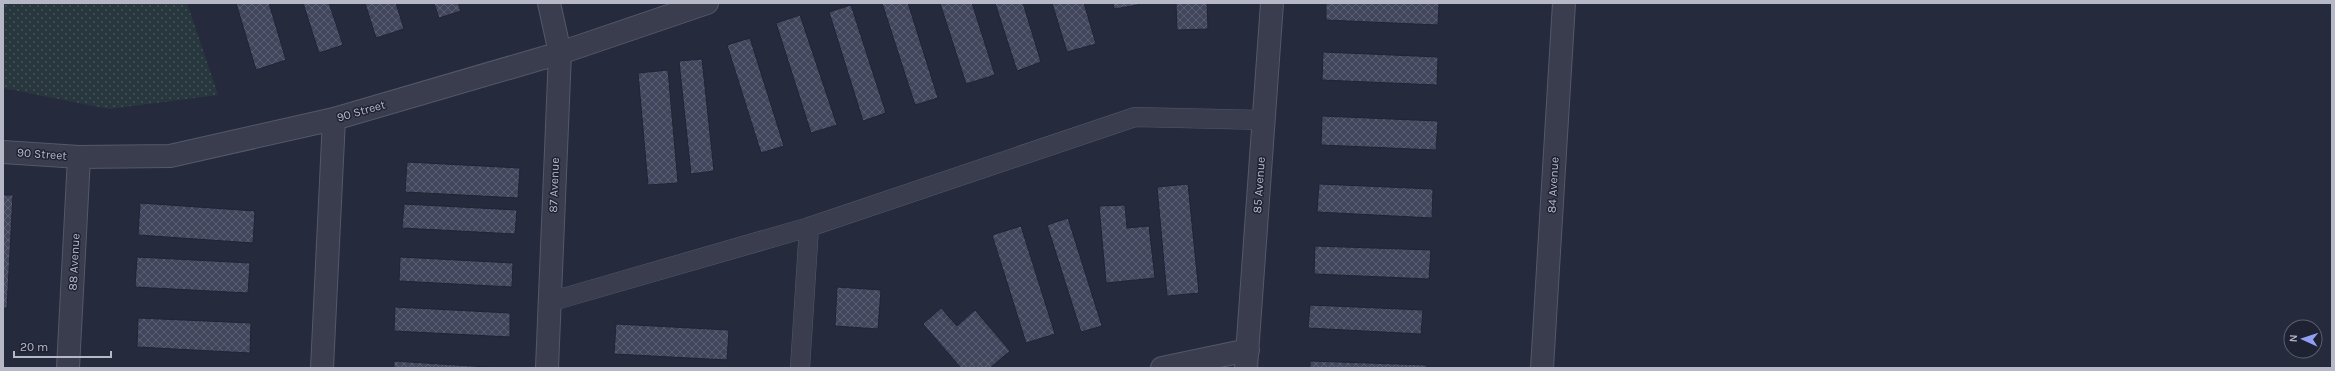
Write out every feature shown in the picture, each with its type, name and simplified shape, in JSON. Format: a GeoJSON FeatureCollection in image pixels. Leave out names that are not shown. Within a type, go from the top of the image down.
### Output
{"type":"FeatureCollection","features":[{"type":"Feature","properties":{"kind":"street","name":"87 Avenue"},"geometry":{"type":"LineString","coordinates":[[547,368],[560,53],[548,3]]}},
{"type":"Feature","properties":{"kind":"street","name":"90 Street"},"geometry":{"type":"LineString","coordinates":[[3,152],[79,157],[170,156],[334,119],[560,53],[707,3]]}},
{"type":"Feature","properties":{"kind":"street","name":"85 Avenue"},"geometry":{"type":"LineString","coordinates":[[1247,359],[1272,3]]}},
{"type":"Feature","properties":{"kind":"street","name":"84 Avenue"},"geometry":{"type":"LineString","coordinates":[[1542,368],[1564,3]]}},
{"type":"Feature","properties":{"kind":"street"},"geometry":{"type":"LineString","coordinates":[[322,368],[334,119]]}},
{"type":"Feature","properties":{"kind":"street","name":"88 Avenue"},"geometry":{"type":"LineString","coordinates":[[68,368],[79,157]]}},
{"type":"Feature","properties":{"kind":"street"},"geometry":{"type":"LineString","coordinates":[[1162,368],[1247,359]]}},
{"type":"Feature","properties":{"kind":"lane"},"geometry":{"type":"LineString","coordinates":[[549,302],[809,227],[1136,116],[1264,120]]}},
{"type":"Feature","properties":{"kind":"lane"},"geometry":{"type":"LineString","coordinates":[[800,368],[809,227]]}},
{"type":"Feature","properties":{"kind":"shaded area"},"geometry":{"type":"Polygon","coordinates":[[[3,3],[187,3],[218,95],[109,109],[3,88],[3,3]]]}},
{"type":"Feature","properties":{"kind":"building"},"geometry":{"type":"Polygon","coordinates":[[[236,3],[269,3],[286,60],[256,70],[236,3]]]}},
{"type":"Feature","properties":{"kind":"building"},"geometry":{"type":"Polygon","coordinates":[[[303,3],[329,3],[343,45],[319,53],[303,3]]]}},
{"type":"Feature","properties":{"kind":"building"},"geometry":{"type":"Polygon","coordinates":[[[365,3],[396,3],[404,29],[376,38],[365,3]]]}},
{"type":"Feature","properties":{"kind":"building"},"geometry":{"type":"Polygon","coordinates":[[[434,3],[458,3],[461,11],[439,18],[434,3]]]}},
{"type":"Feature","properties":{"kind":"building"},"geometry":{"type":"Polygon","coordinates":[[[882,3],[908,3],[938,98],[915,105],[882,3]]]}},
{"type":"Feature","properties":{"kind":"building"},"geometry":{"type":"Polygon","coordinates":[[[940,3],[972,3],[995,75],[966,84],[940,3]]]}},
{"type":"Feature","properties":{"kind":"building"},"geometry":{"type":"Polygon","coordinates":[[[995,3],[1023,3],[1041,62],[1017,71],[995,3]]]}},
{"type":"Feature","properties":{"kind":"building"},"geometry":{"type":"Polygon","coordinates":[[[1052,3],[1084,3],[1096,44],[1067,52],[1052,3]]]}},
{"type":"Feature","properties":{"kind":"building"},"geometry":{"type":"Polygon","coordinates":[[[1113,3],[1138,3],[1138,5],[1114,9],[1113,3]]]}},
{"type":"Feature","properties":{"kind":"building"},"geometry":{"type":"Polygon","coordinates":[[[1176,3],[1207,3],[1208,29],[1177,30],[1176,3]]]}},
{"type":"Feature","properties":{"kind":"building"},"geometry":{"type":"Polygon","coordinates":[[[1326,3],[1439,3],[1438,25],[1326,20],[1326,3]]]}},
{"type":"Feature","properties":{"kind":"building"},"geometry":{"type":"Polygon","coordinates":[[[851,5],[886,113],[863,121],[829,12],[851,5]]]}},
{"type":"Feature","properties":{"kind":"building"},"geometry":{"type":"Polygon","coordinates":[[[800,15],[837,125],[811,133],[776,23],[800,15]]]}},
{"type":"Feature","properties":{"kind":"building"},"geometry":{"type":"Polygon","coordinates":[[[750,38],[784,146],[761,153],[727,45],[750,38]]]}},
{"type":"Feature","properties":{"kind":"building"},"geometry":{"type":"Polygon","coordinates":[[[1323,52],[1438,57],[1437,85],[1322,80],[1323,52]]]}},
{"type":"Feature","properties":{"kind":"building"},"geometry":{"type":"Polygon","coordinates":[[[702,59],[714,171],[691,174],[679,61],[702,59]]]}},
{"type":"Feature","properties":{"kind":"building"},"geometry":{"type":"Polygon","coordinates":[[[668,70],[678,183],[648,185],[638,73],[668,70]]]}},
{"type":"Feature","properties":{"kind":"building"},"geometry":{"type":"Polygon","coordinates":[[[1322,116],[1438,121],[1436,150],[1321,145],[1322,116]]]}},
{"type":"Feature","properties":{"kind":"building"},"geometry":{"type":"Polygon","coordinates":[[[407,162],[520,168],[518,198],[405,192],[407,162]]]}},
{"type":"Feature","properties":{"kind":"building"},"geometry":{"type":"Polygon","coordinates":[[[1188,184],[1199,293],[1167,296],[1157,187],[1188,184]]]}},
{"type":"Feature","properties":{"kind":"building"},"geometry":{"type":"Polygon","coordinates":[[[1319,184],[1433,189],[1432,218],[1317,212],[1319,184]]]}},
{"type":"Feature","properties":{"kind":"building"},"geometry":{"type":"Polygon","coordinates":[[[3,195],[13,195],[7,308],[3,308],[3,195]]]}},
{"type":"Feature","properties":{"kind":"building"},"geometry":{"type":"Polygon","coordinates":[[[140,203],[255,211],[253,243],[138,235],[140,203]]]}},
{"type":"Feature","properties":{"kind":"building"},"geometry":{"type":"Polygon","coordinates":[[[404,204],[517,210],[515,234],[402,228],[404,204]]]}},
{"type":"Feature","properties":{"kind":"building"},"geometry":{"type":"Polygon","coordinates":[[[1125,205],[1127,228],[1149,226],[1155,278],[1106,283],[1099,206],[1125,205]]]}},
{"type":"Feature","properties":{"kind":"building"},"geometry":{"type":"Polygon","coordinates":[[[1068,218],[1102,326],[1081,332],[1047,225],[1068,218]]]}},
{"type":"Feature","properties":{"kind":"building"},"geometry":{"type":"Polygon","coordinates":[[[1021,226],[1055,334],[1026,343],[992,235],[1021,226]]]}},
{"type":"Feature","properties":{"kind":"building"},"geometry":{"type":"Polygon","coordinates":[[[1315,246],[1431,250],[1429,279],[1314,274],[1315,246]]]}},
{"type":"Feature","properties":{"kind":"building"},"geometry":{"type":"Polygon","coordinates":[[[137,257],[250,263],[248,293],[135,287],[137,257]]]}},
{"type":"Feature","properties":{"kind":"building"},"geometry":{"type":"Polygon","coordinates":[[[400,257],[513,263],[512,287],[399,281],[400,257]]]}},
{"type":"Feature","properties":{"kind":"building"},"geometry":{"type":"Polygon","coordinates":[[[837,287],[881,290],[878,329],[835,326],[837,287]]]}},
{"type":"Feature","properties":{"kind":"building"},"geometry":{"type":"Polygon","coordinates":[[[1310,305],[1423,310],[1421,334],[1308,328],[1310,305]]]}},
{"type":"Feature","properties":{"kind":"building"},"geometry":{"type":"Polygon","coordinates":[[[395,307],[510,313],[510,337],[394,331],[395,307]]]}},
{"type":"Feature","properties":{"kind":"building"},"geometry":{"type":"Polygon","coordinates":[[[941,308],[957,326],[975,310],[1010,351],[990,368],[961,368],[923,324],[941,308]]]}},
{"type":"Feature","properties":{"kind":"building"},"geometry":{"type":"Polygon","coordinates":[[[138,318],[251,323],[250,353],[137,347],[138,318]]]}},
{"type":"Feature","properties":{"kind":"building"},"geometry":{"type":"Polygon","coordinates":[[[616,324],[729,330],[727,360],[614,354],[616,324]]]}},
{"type":"Feature","properties":{"kind":"building"},"geometry":{"type":"Polygon","coordinates":[[[394,361],[503,368],[394,368],[394,361]]]}},
{"type":"Feature","properties":{"kind":"building"},"geometry":{"type":"Polygon","coordinates":[[[1310,361],[1426,365],[1426,368],[1310,368],[1310,361]]]}}]}
